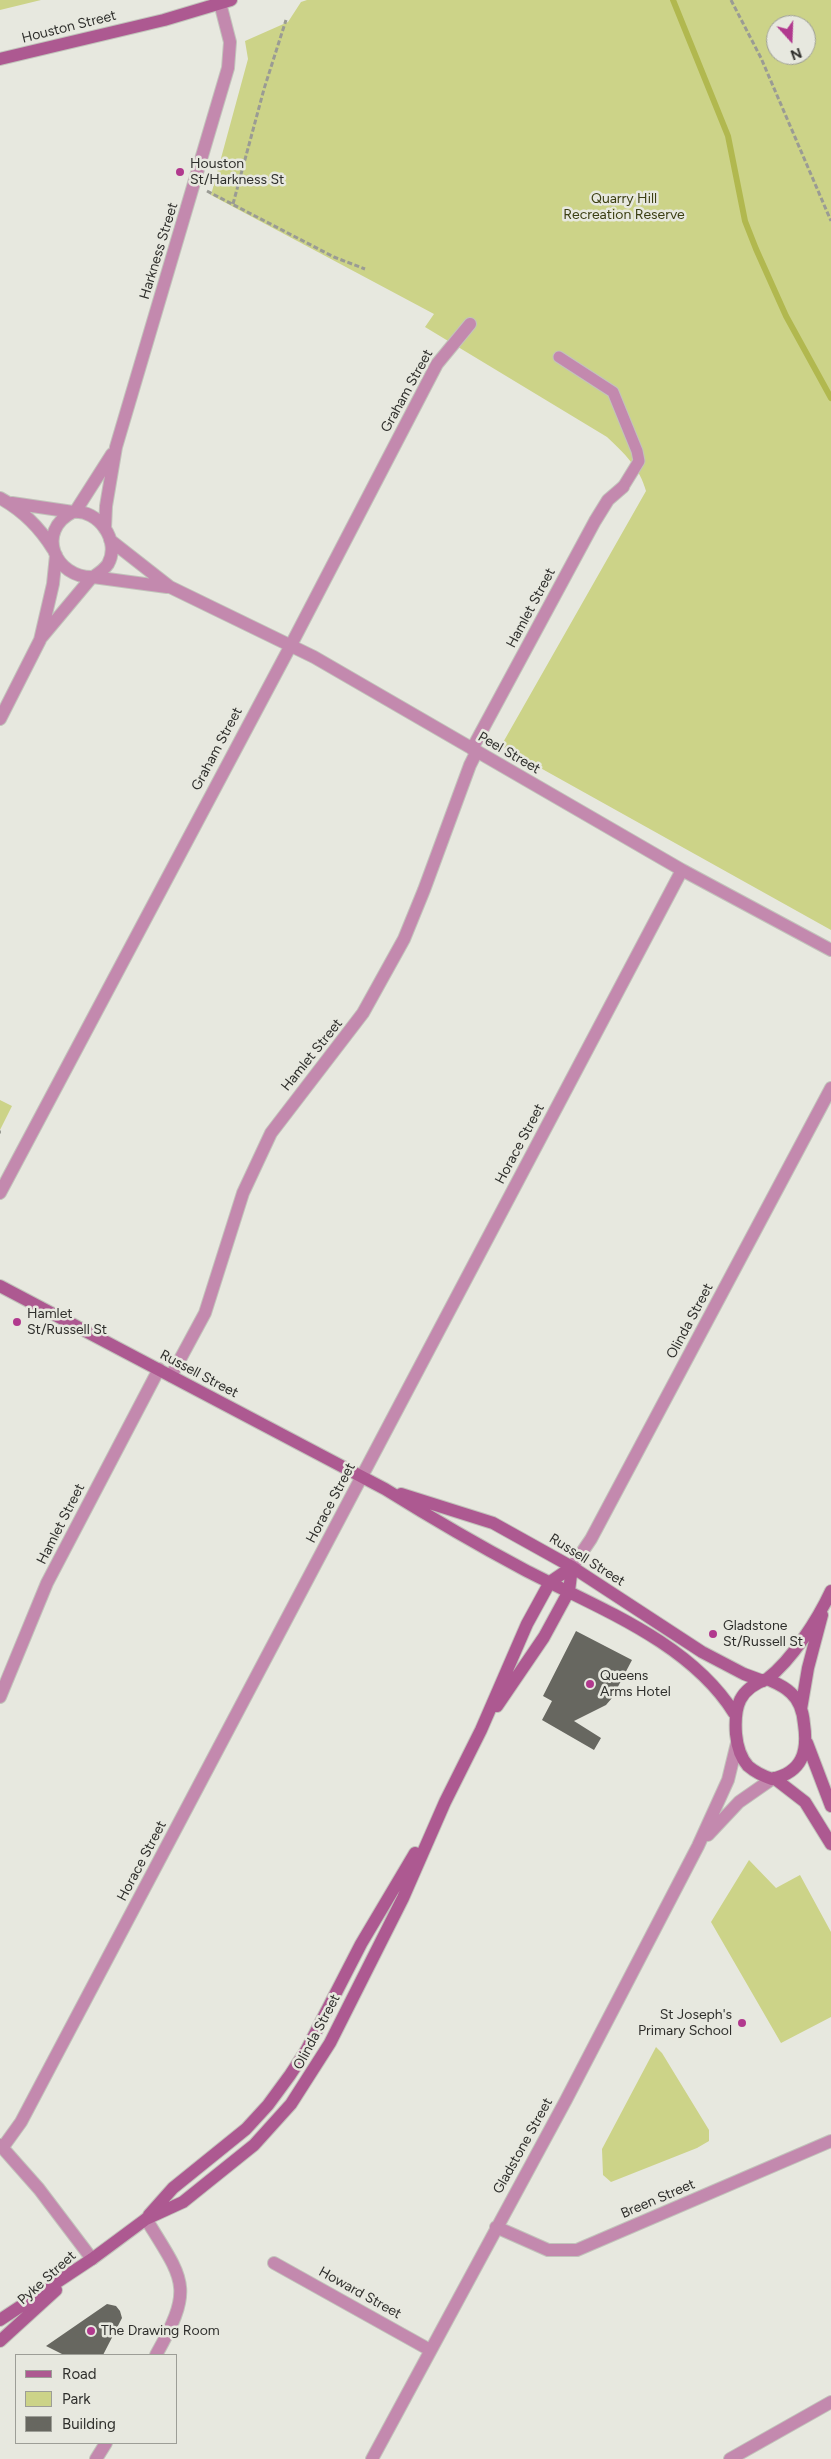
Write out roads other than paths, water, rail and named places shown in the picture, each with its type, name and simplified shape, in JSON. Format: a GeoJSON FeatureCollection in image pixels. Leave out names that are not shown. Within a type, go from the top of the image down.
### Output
{"type":"FeatureCollection","features":[{"type":"Feature","properties":{"kind":"main road","name":"Houston Street"},"geometry":{"type":"LineString","coordinates":[[0,60],[164,20],[226,2]]}},
{"type":"Feature","properties":{"kind":"main road","name":"Russell Street"},"geometry":{"type":"LineString","coordinates":[[0,1286],[385,1489],[444,1526],[629,1623],[676,1654],[715,1686],[734,1712]]}},
{"type":"Feature","properties":{"kind":"main road","name":"Russell Street"},"geometry":{"type":"LineString","coordinates":[[385,1489],[493,1523],[572,1567],[702,1652],[727,1666],[765,1680]]}},
{"type":"Feature","properties":{"kind":"main road","name":"Olinda Street"},"geometry":{"type":"LineString","coordinates":[[146,2219],[184,2202],[231,2166],[274,2125],[304,2086],[330,2043],[390,1924],[445,1802],[481,1730],[519,1640],[550,1582],[572,1567]]}},
{"type":"Feature","properties":{"kind":"main road","name":"Olinda Street"},"geometry":{"type":"LineString","coordinates":[[481,1730],[544,1637],[569,1591],[572,1567]]}},
{"type":"Feature","properties":{"kind":"main road"},"geometry":{"type":"LineString","coordinates":[[831,1591],[789,1657],[765,1680],[748,1690],[734,1712],[736,1742],[741,1756],[749,1767],[773,1779],[805,1802],[831,1844]]}},
{"type":"Feature","properties":{"kind":"main road"},"geometry":{"type":"LineString","coordinates":[[825,1603],[808,1668],[801,1709],[807,1743],[831,1806]]}},
{"type":"Feature","properties":{"kind":"main road"},"geometry":{"type":"LineString","coordinates":[[765,1680],[783,1686],[791,1693],[801,1709]]}},
{"type":"Feature","properties":{"kind":"main road"},"geometry":{"type":"LineString","coordinates":[[773,1779],[797,1765],[804,1756],[807,1743]]}},
{"type":"Feature","properties":{"kind":"main road","name":"Olinda Street"},"geometry":{"type":"LineString","coordinates":[[146,2219],[173,2188],[246,2129],[268,2105],[290,2075],[307,2049],[361,1944],[445,1802]]}},
{"type":"Feature","properties":{"kind":"main road","name":"Pyke Street"},"geometry":{"type":"LineString","coordinates":[[0,2320],[146,2219]]}},
{"type":"Feature","properties":{"kind":"main road","name":"Pyke Street"},"geometry":{"type":"LineString","coordinates":[[0,2341],[92,2258]]}},
{"type":"Feature","properties":{"kind":"street","name":"Harkness Street"},"geometry":{"type":"LineString","coordinates":[[107,534],[106,506],[116,447],[194,185],[230,53],[226,23],[226,2]]}},
{"type":"Feature","properties":{"kind":"street","name":"Graham Street"},"geometry":{"type":"LineString","coordinates":[[0,1193],[291,645],[437,364],[470,324]]}},
{"type":"Feature","properties":{"kind":"street","name":"Harkness Street"},"geometry":{"type":"LineString","coordinates":[[74,512],[116,447]]}},
{"type":"Feature","properties":{"kind":"street","name":"Hamlet Street"},"geometry":{"type":"LineString","coordinates":[[171,1376],[205,1313],[240,1200],[260,1154],[280,1120],[343,1041],[378,990],[415,914],[475,750],[595,521],[608,500],[623,487]]}},
{"type":"Feature","properties":{"kind":"street"},"geometry":{"type":"LineString","coordinates":[[0,719],[40,640],[93,577],[108,564],[110,556],[107,534],[93,516],[5,500]]}},
{"type":"Feature","properties":{"kind":"street"},"geometry":{"type":"LineString","coordinates":[[5,500],[44,534],[56,554],[72,574],[93,577]]}},
{"type":"Feature","properties":{"kind":"street"},"geometry":{"type":"LineString","coordinates":[[40,640],[53,584],[56,554],[53,540],[57,524],[62,518],[74,512]]}},
{"type":"Feature","properties":{"kind":"street","name":"Peel Street"},"geometry":{"type":"LineString","coordinates":[[107,534],[170,587],[291,645],[682,870],[831,950]]}},
{"type":"Feature","properties":{"kind":"street","name":"Peel Street"},"geometry":{"type":"LineString","coordinates":[[93,577],[170,587]]}},
{"type":"Feature","properties":{"kind":"street","name":"Horace Street"},"geometry":{"type":"LineString","coordinates":[[2,2146],[21,2122],[682,870]]}},
{"type":"Feature","properties":{"kind":"street","name":"Olinda Street"},"geometry":{"type":"LineString","coordinates":[[572,1567],[591,1540],[831,1088]]}},
{"type":"Feature","properties":{"kind":"street","name":"Hamlet Street"},"geometry":{"type":"LineString","coordinates":[[0,1698],[47,1583],[159,1369]]}},
{"type":"Feature","properties":{"kind":"street","name":"Gladstone Street"},"geometry":{"type":"LineString","coordinates":[[372,2459],[573,2086],[698,1846],[728,1780],[736,1742]]}},
{"type":"Feature","properties":{"kind":"street","name":"Gladstone Street"},"geometry":{"type":"LineString","coordinates":[[698,1846],[727,1814],[773,1779]]}},
{"type":"Feature","properties":{"kind":"street","name":"Breen Street"},"geometry":{"type":"LineString","coordinates":[[496,2227],[548,2250],[577,2250],[831,2141]]}},
{"type":"Feature","properties":{"kind":"street"},"geometry":{"type":"LineString","coordinates":[[2,2146],[39,2189],[92,2258]]}},
{"type":"Feature","properties":{"kind":"street"},"geometry":{"type":"LineString","coordinates":[[146,2219],[175,2268],[181,2292],[176,2317],[157,2354]]}},
{"type":"Feature","properties":{"kind":"street","name":"Howard Street"},"geometry":{"type":"LineString","coordinates":[[274,2263],[430,2350]]}},
{"type":"Feature","properties":{"kind":"street"},"geometry":{"type":"LineString","coordinates":[[730,2459],[831,2402]]}},
{"type":"Feature","properties":{"kind":"street"},"geometry":{"type":"LineString","coordinates":[[96,2459],[105,2444]]}},
{"type":"Feature","properties":{"kind":"lane"},"geometry":{"type":"LineString","coordinates":[[559,357],[613,392],[637,451],[639,461],[623,487]]}},
{"type":"Feature","properties":{"kind":"waterway"},"geometry":{"type":"LineString","coordinates":[[673,0],[728,136],[745,221],[756,249],[786,316],[831,398]]}},
{"type":"Feature","properties":{"kind":"place","name":"Houston St/Harkness St"},"geometry":{"type":"Point","coordinates":[180,172]}},
{"type":"Feature","properties":{"kind":"place","name":"Hamlet St/Russell St"},"geometry":{"type":"Point","coordinates":[17,1322]}},
{"type":"Feature","properties":{"kind":"place","name":"Gladstone St/Russell St"},"geometry":{"type":"Point","coordinates":[713,1634]}},
{"type":"Feature","properties":{"kind":"place","name":"Queens Arms Hotel"},"geometry":{"type":"Point","coordinates":[590,1684]}},
{"type":"Feature","properties":{"kind":"place","name":"St Joseph's Primary School"},"geometry":{"type":"Point","coordinates":[742,2023]}},
{"type":"Feature","properties":{"kind":"place","name":"The Drawing Room"},"geometry":{"type":"Point","coordinates":[91,2331]}},
{"type":"Feature","properties":{"kind":"park label","name":"Quarry Hill Recreation Reserve"},"geometry":{"type":"Point","coordinates":[624,207]}}]}
